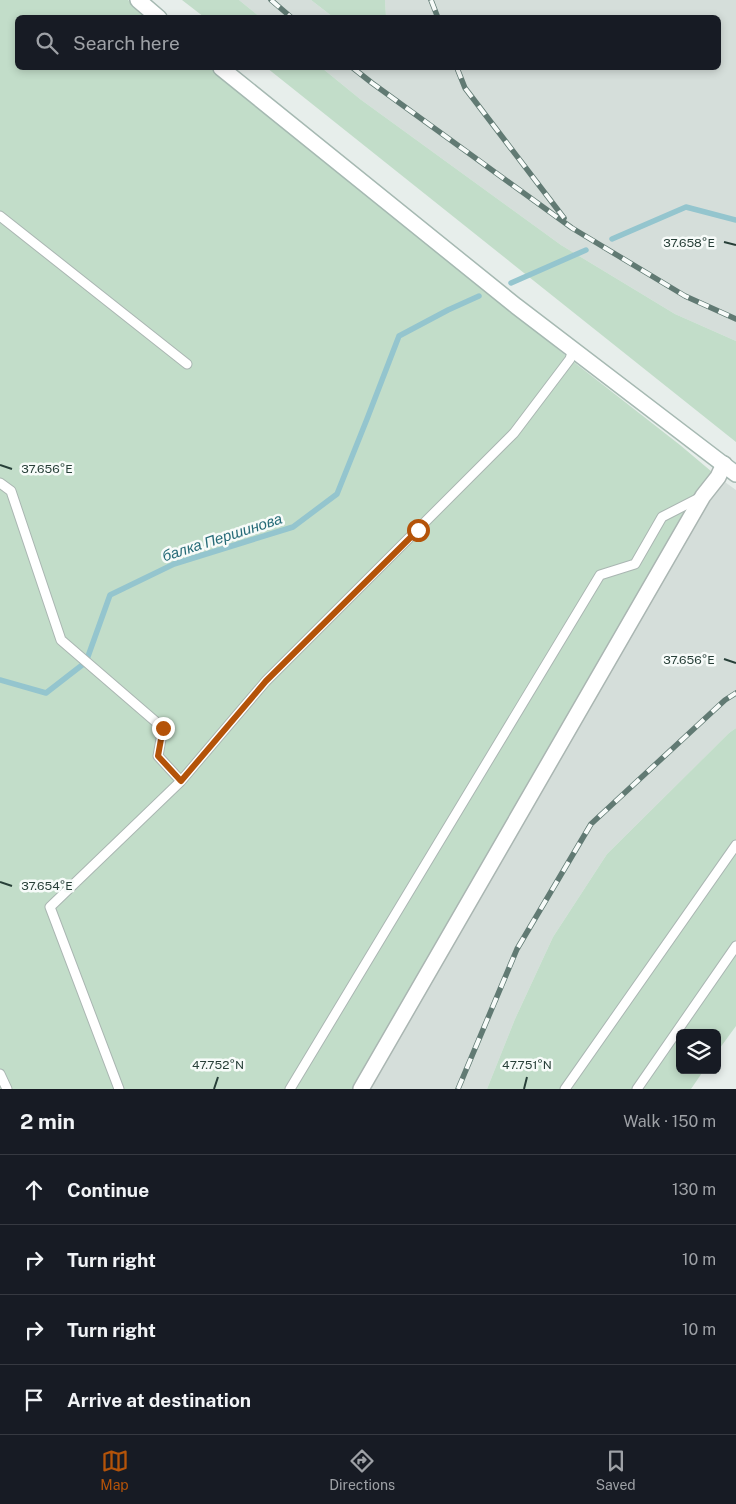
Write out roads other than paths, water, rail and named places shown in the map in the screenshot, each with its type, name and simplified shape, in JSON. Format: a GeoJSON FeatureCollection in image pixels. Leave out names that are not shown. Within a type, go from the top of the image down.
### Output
{"type":"FeatureCollection","features":[{"type":"Feature","properties":{"kind":"street"},"geometry":{"type":"LineString","coordinates":[[138,0],[156,15]]}},
{"type":"Feature","properties":{"kind":"street"},"geometry":{"type":"LineString","coordinates":[[223,70],[485,282],[736,474]]}},
{"type":"Feature","properties":{"kind":"street"},"geometry":{"type":"LineString","coordinates":[[361,1089],[724,464]]}},
{"type":"Feature","properties":{"kind":"lane"},"geometry":{"type":"LineString","coordinates":[[0,216],[187,364]]}},
{"type":"Feature","properties":{"kind":"lane"},"geometry":{"type":"LineString","coordinates":[[118,1089],[50,907],[181,781],[266,681],[514,433],[570,358],[573,349]]}},
{"type":"Feature","properties":{"kind":"lane"},"geometry":{"type":"LineString","coordinates":[[0,483],[11,491],[60,640],[163,728],[158,756],[181,781]]}},
{"type":"Feature","properties":{"kind":"lane"},"geometry":{"type":"LineString","coordinates":[[290,1089],[600,575],[636,564],[662,517],[704,496]]}},
{"type":"Feature","properties":{"kind":"lane"},"geometry":{"type":"LineString","coordinates":[[565,1089],[736,845]]}},
{"type":"Feature","properties":{"kind":"lane"},"geometry":{"type":"LineString","coordinates":[[637,1089],[736,946]]}},
{"type":"Feature","properties":{"kind":"lane"},"geometry":{"type":"LineString","coordinates":[[0,1074],[7,1089]]}},
{"type":"Feature","properties":{"kind":"waterway","name":"балка Першинова"},"geometry":{"type":"LineString","coordinates":[[612,239],[686,207],[736,220]]}},
{"type":"Feature","properties":{"kind":"waterway","name":"балка Першинова"},"geometry":{"type":"LineString","coordinates":[[511,283],[586,250]]}},
{"type":"Feature","properties":{"kind":"waterway","name":"балка Першинова"},"geometry":{"type":"LineString","coordinates":[[0,680],[46,693],[86,662],[110,595],[174,564],[293,527],[337,494],[399,336],[479,296]]}},
{"type":"Feature","properties":{"kind":"railway"},"geometry":{"type":"LineString","coordinates":[[271,0],[288,15]]}},
{"type":"Feature","properties":{"kind":"railway"},"geometry":{"type":"LineString","coordinates":[[431,0],[437,15]]}},
{"type":"Feature","properties":{"kind":"railway"},"geometry":{"type":"LineString","coordinates":[[356,70],[572,228],[685,296],[736,319]]}},
{"type":"Feature","properties":{"kind":"railway"},"geometry":{"type":"LineString","coordinates":[[458,70],[465,88],[564,218]]}},
{"type":"Feature","properties":{"kind":"railway"},"geometry":{"type":"LineString","coordinates":[[458,1089],[517,949],[591,824],[725,700],[736,693]]}}]}
